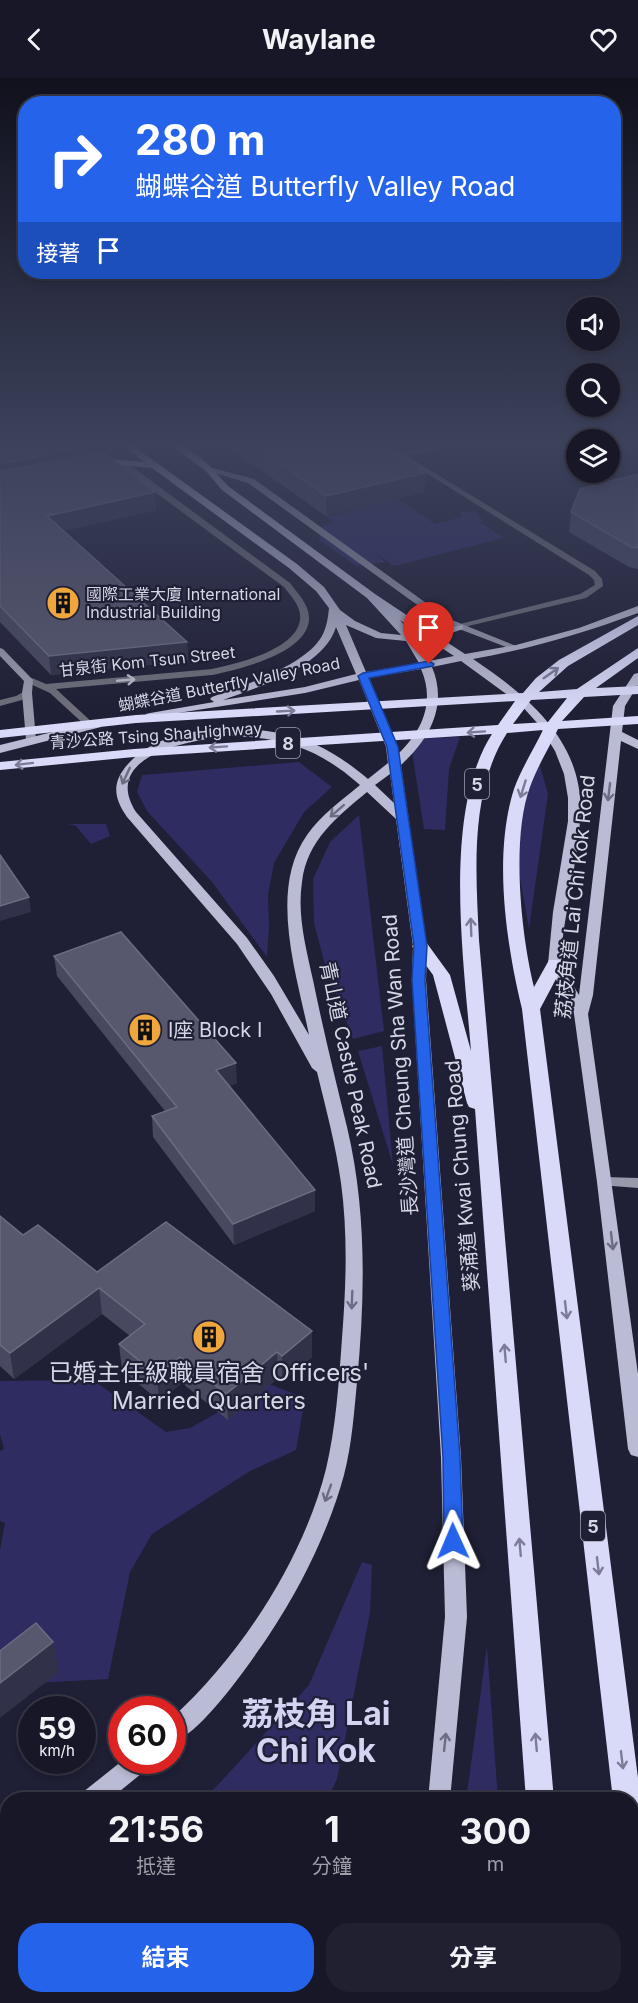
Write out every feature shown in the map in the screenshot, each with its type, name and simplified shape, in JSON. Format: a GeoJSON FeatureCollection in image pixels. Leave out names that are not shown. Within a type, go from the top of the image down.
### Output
{"type":"FeatureCollection","features":[{"type":"Feature","properties":{"kind":"highway","name":"葵涌道 Kwai Chung Road"},"geometry":{"type":"LineString","coordinates":[[539,1792],[469,893],[471,820],[477,782],[492,748],[510,717],[542,679],[587,649],[638,620]]}},
{"type":"Feature","properties":{"kind":"highway","name":"5"},"geometry":{"type":"LineString","coordinates":[[626,1792],[531,1009],[519,961],[512,893],[514,829],[522,788],[555,719],[575,697],[638,652]]}},
{"type":"Feature","properties":{"kind":"highway","name":"青沙公路 Tsing Sha Highway"},"geometry":{"type":"LineString","coordinates":[[0,733],[136,719],[638,690]]}},
{"type":"Feature","properties":{"kind":"highway","name":"青沙公路 Tsing Sha Highway"},"geometry":{"type":"LineString","coordinates":[[0,766],[178,750],[638,722]]}},
{"type":"Feature","properties":{"kind":"highway"},"geometry":{"type":"LineString","coordinates":[[420,946],[441,975],[488,1148]]}},
{"type":"Feature","properties":{"kind":"highway"},"geometry":{"type":"LineString","coordinates":[[531,1009],[555,964]]}},
{"type":"Feature","properties":{"kind":"main road","name":"長沙灣道 Cheung Sha Wan Road"},"geometry":{"type":"LineString","coordinates":[[246,532],[311,579],[334,608],[392,747],[404,820],[420,946],[419,980],[451,1457],[456,1617],[440,1792]]}},
{"type":"Feature","properties":{"kind":"main road"},"geometry":{"type":"LineString","coordinates":[[284,532],[371,596],[477,667],[524,702],[544,723],[561,752],[570,774],[574,798],[574,821],[560,912],[555,964],[581,1014]]}},
{"type":"Feature","properties":{"kind":"main road"},"geometry":{"type":"LineString","coordinates":[[321,532],[432,612],[459,627],[517,648]]}},
{"type":"Feature","properties":{"kind":"main road","name":"青山道 Castle Peak Road"},"geometry":{"type":"LineString","coordinates":[[186,1719],[216,1689],[266,1621],[310,1539],[330,1487],[343,1426],[350,1358],[354,1242],[345,1156],[294,919],[294,881],[306,846],[331,815],[405,754],[422,734],[431,716],[434,694],[425,662],[399,624],[371,596]]}},
{"type":"Feature","properties":{"kind":"main road"},"geometry":{"type":"LineString","coordinates":[[334,608],[354,627],[384,637],[425,636],[459,627]]}},
{"type":"Feature","properties":{"kind":"main road"},"geometry":{"type":"LineString","coordinates":[[185,710],[276,674],[300,661],[325,640],[333,624],[334,608]]}},
{"type":"Feature","properties":{"kind":"main road","name":"蝴蝶谷道 Butterfly Valley Road"},"geometry":{"type":"LineString","coordinates":[[0,749],[91,726],[305,690],[363,676],[517,648],[583,630],[638,609]]}},
{"type":"Feature","properties":{"kind":"main road"},"geometry":{"type":"LineString","coordinates":[[0,651],[29,680],[27,693],[31,740],[0,733]]}},
{"type":"Feature","properties":{"kind":"main road","name":"荔枝角道 Lai Chi Kok Road"},"geometry":{"type":"LineString","coordinates":[[638,676],[619,706],[586,995],[581,1014],[605,1182],[638,1449]]}},
{"type":"Feature","properties":{"kind":"main road"},"geometry":{"type":"LineString","coordinates":[[327,1080],[288,1010],[249,951],[229,925],[131,814],[121,793],[121,784],[130,766],[139,758],[153,749],[178,739],[220,734],[275,736],[313,747],[346,766],[404,820]]}},
{"type":"Feature","properties":{"kind":"main road"},"geometry":{"type":"LineString","coordinates":[[616,734],[638,745]]}},
{"type":"Feature","properties":{"kind":"main road"},"geometry":{"type":"LineString","coordinates":[[605,1182],[638,1183]]}},
{"type":"Feature","properties":{"kind":"main road"},"geometry":{"type":"LineString","coordinates":[[101,1792],[123,1774]]}},
{"type":"Feature","properties":{"kind":"street","name":"甘泉街 Kom Tsun Street"},"geometry":{"type":"LineString","coordinates":[[46,687],[212,672],[238,667],[277,652],[298,634],[305,620],[304,606],[297,595],[287,585],[215,532]]}},
{"type":"Feature","properties":{"kind":"street"},"geometry":{"type":"LineString","coordinates":[[459,627],[583,596],[599,586],[598,579],[592,573],[525,532]]}},
{"type":"Feature","properties":{"kind":"street"},"geometry":{"type":"LineString","coordinates":[[29,680],[46,687],[91,726]]}},
{"type":"Feature","properties":{"kind":"street"},"geometry":{"type":"LineString","coordinates":[[0,703],[19,698],[27,693]]}},
{"type":"Feature","properties":{"kind":"shaded area"},"geometry":{"type":"Polygon","coordinates":[[[320,532],[494,532],[503,538],[394,566],[367,547],[386,562],[356,566],[319,540],[320,532]]]}},
{"type":"Feature","properties":{"kind":"shaded area"},"geometry":{"type":"Polygon","coordinates":[[[460,737],[449,769],[445,830],[424,829],[410,739],[460,737]]]}},
{"type":"Feature","properties":{"kind":"shaded area"},"geometry":{"type":"Polygon","coordinates":[[[538,759],[548,794],[529,929],[519,872],[518,823],[538,759]]]}},
{"type":"Feature","properties":{"kind":"shaded area"},"geometry":{"type":"Polygon","coordinates":[[[299,762],[332,787],[304,812],[274,863],[268,894],[267,957],[212,882],[147,811],[137,792],[142,775],[299,762]]]}},
{"type":"Feature","properties":{"kind":"shaded area"},"geometry":{"type":"Polygon","coordinates":[[[359,815],[384,1031],[353,1039],[326,969],[314,923],[313,879],[330,842],[359,815]]]}},
{"type":"Feature","properties":{"kind":"shaded area"},"geometry":{"type":"Polygon","coordinates":[[[68,824],[106,824],[110,836],[91,844],[76,826],[68,824]]]}},
{"type":"Feature","properties":{"kind":"shaded area"},"geometry":{"type":"Polygon","coordinates":[[[382,1046],[393,1165],[358,1051],[382,1046]]]}},
{"type":"Feature","properties":{"kind":"shaded area"},"geometry":{"type":"Polygon","coordinates":[[[93,1380],[166,1432],[190,1428],[269,1384],[305,1398],[296,1450],[250,1471],[152,1534],[130,1572],[108,1679],[0,1685],[0,1550],[5,1523],[0,1521],[0,1451],[4,1449],[0,1434],[0,1381],[93,1380]]]}},
{"type":"Feature","properties":{"kind":"shaded area"},"geometry":{"type":"Polygon","coordinates":[[[362,1562],[372,1565],[370,1613],[337,1779],[331,1792],[210,1792],[217,1786],[309,1685],[362,1562]]]}},
{"type":"Feature","properties":{"kind":"shaded area"},"geometry":{"type":"Polygon","coordinates":[[[487,1646],[497,1792],[467,1792],[487,1646]]]}},
{"type":"Feature","properties":{"kind":"building"},"geometry":{"type":"Polygon","coordinates":[[[0,532],[65,532],[187,642],[49,656],[0,606],[0,532]]]}},
{"type":"Feature","properties":{"kind":"building"},"geometry":{"type":"Polygon","coordinates":[[[605,532],[638,532],[638,548],[631,547],[605,532]]]}},
{"type":"Feature","properties":{"kind":"building"},"geometry":{"type":"Polygon","coordinates":[[[0,855],[29,897],[0,906],[0,855]]]}},
{"type":"Feature","properties":{"kind":"building"},"geometry":{"type":"Polygon","coordinates":[[[121,932],[236,1063],[216,1070],[315,1190],[233,1224],[152,1116],[177,1107],[54,956],[121,932]]]}},
{"type":"Feature","properties":{"kind":"building"},"geometry":{"type":"Polygon","coordinates":[[[0,1216],[23,1235],[38,1225],[97,1272],[166,1222],[312,1331],[282,1356],[277,1352],[226,1394],[180,1357],[157,1375],[119,1344],[145,1324],[99,1288],[10,1353],[0,1345],[0,1216]]]}},
{"type":"Feature","properties":{"kind":"building"},"geometry":{"type":"Polygon","coordinates":[[[36,1623],[53,1642],[0,1683],[0,1651],[36,1623]]]}},
{"type":"Feature","properties":{"kind":"place","name":"國際工業大廈 International Industrial Building"},"geometry":{"type":"Point","coordinates":[63,603]}},
{"type":"Feature","properties":{"kind":"place","name":"I座 Block I"},"geometry":{"type":"Point","coordinates":[145,1030]}},
{"type":"Feature","properties":{"kind":"place","name":"已婚主任級職員宿舍 Officers' Married Quarters"},"geometry":{"type":"Point","coordinates":[209,1337]}},
{"type":"Feature","properties":{"kind":"district","name":"荔枝角 Lai Chi Kok"},"geometry":{"type":"Point","coordinates":[316,1732]}},
{"type":"Feature","properties":{"kind":"route"},"geometry":{"type":"LineString","coordinates":[[429,664],[363,676],[392,747],[399,783],[420,946],[419,980],[446,1372],[453,1541]]}}]}
